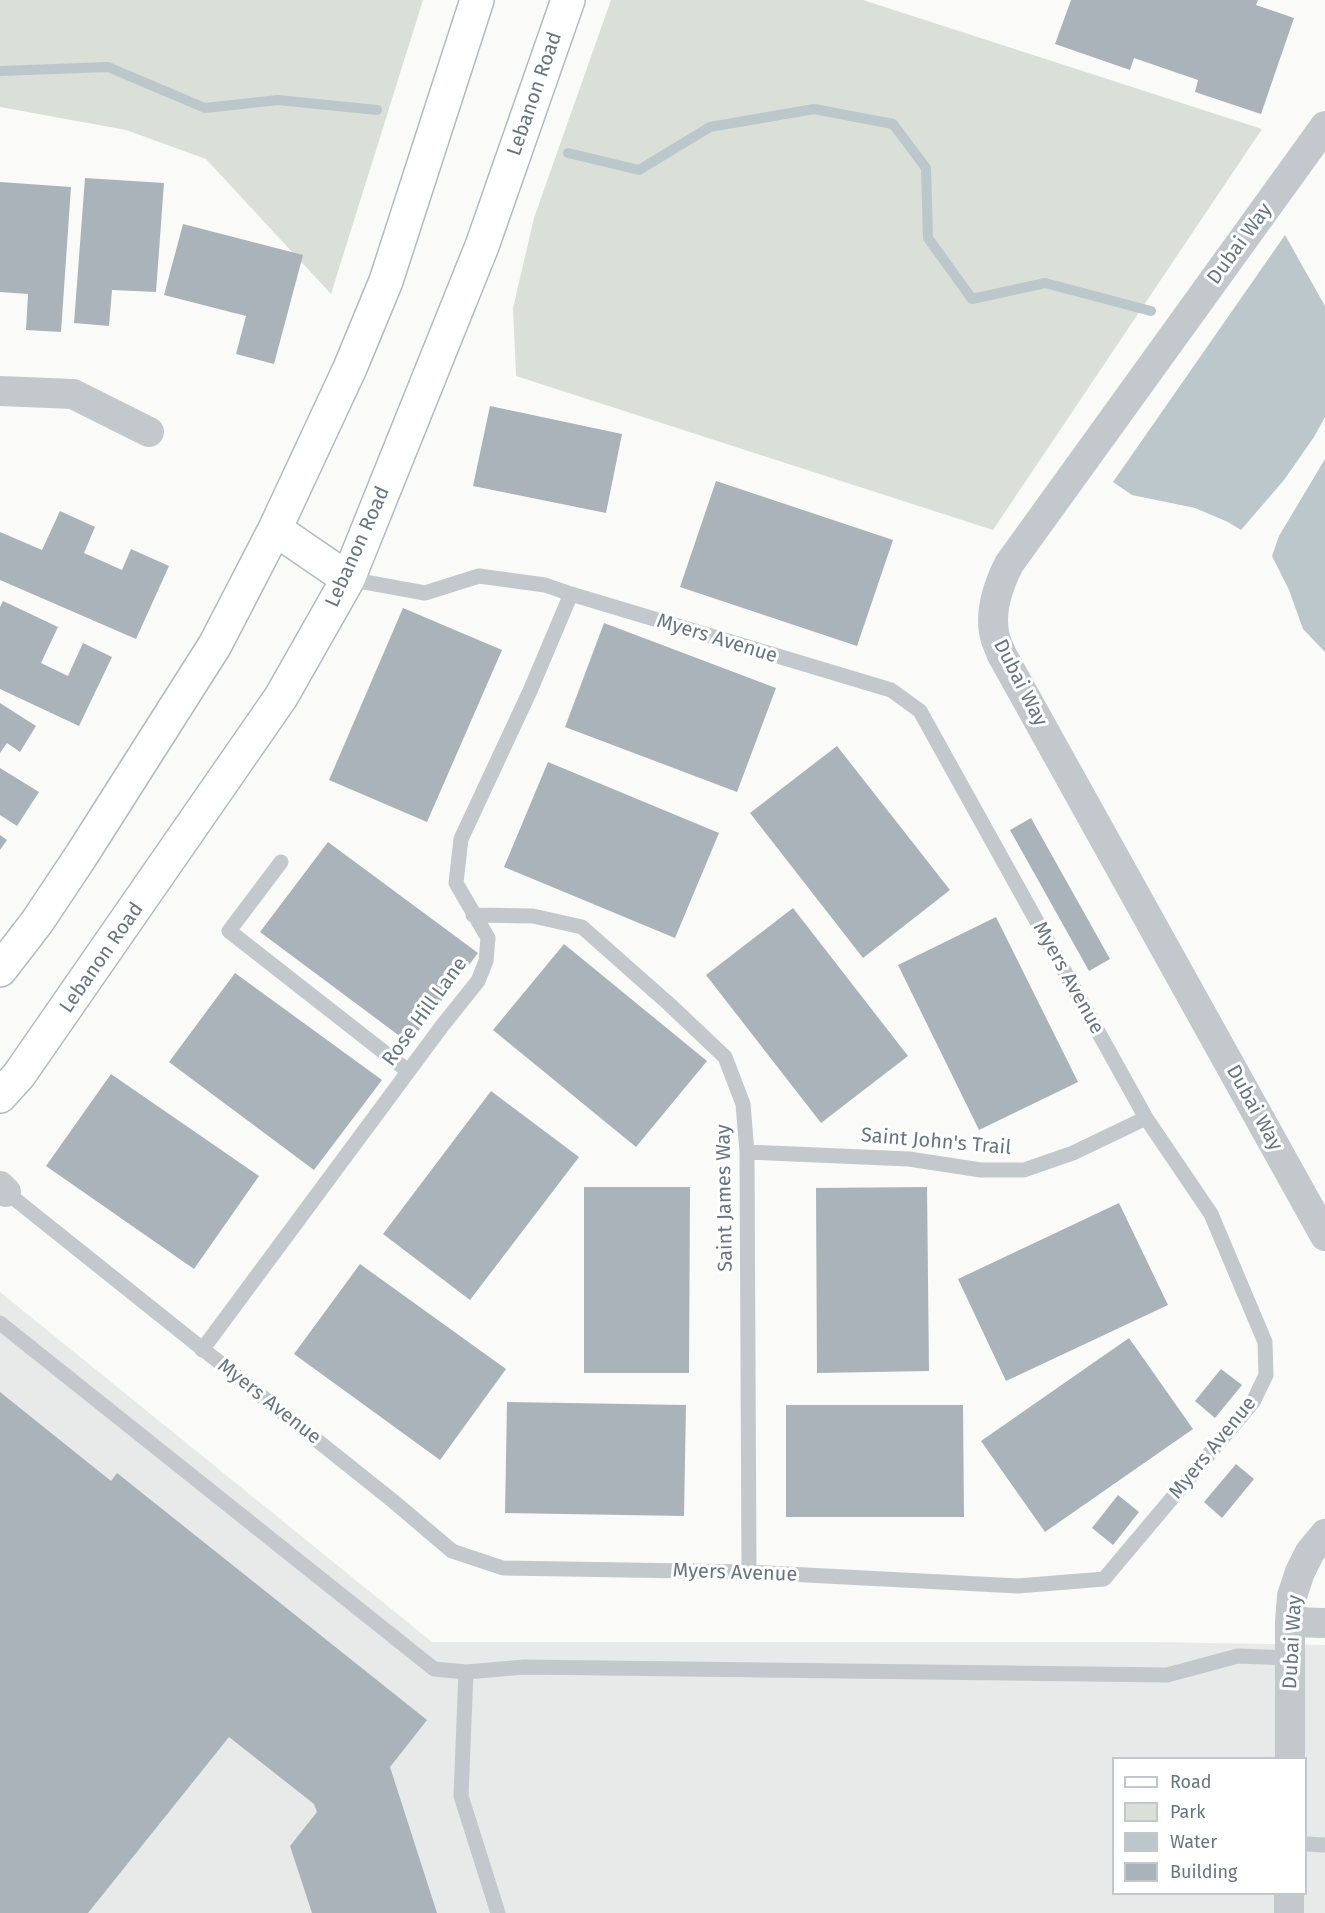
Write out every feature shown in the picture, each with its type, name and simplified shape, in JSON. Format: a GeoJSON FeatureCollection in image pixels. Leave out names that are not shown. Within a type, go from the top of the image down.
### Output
{"type":"FeatureCollection","features":[{"type":"Feature","properties":{"kind":"main road"},"geometry":{"type":"LineString","coordinates":[[0,970],[37,922],[81,856],[215,645],[275,529],[350,368],[386,281],[477,0]]}},
{"type":"Feature","properties":{"kind":"main road","name":"Lebanon Road"},"geometry":{"type":"LineString","coordinates":[[0,1096],[19,1075],[281,697],[348,579],[482,246],[568,0]]}},
{"type":"Feature","properties":{"kind":"main road"},"geometry":{"type":"LineString","coordinates":[[275,529],[348,579]]}},
{"type":"Feature","properties":{"kind":"street","name":"Dubai Way"},"geometry":{"type":"LineString","coordinates":[[1325,126],[1009,564],[1001,581],[994,607],[994,632],[1002,655],[1325,1236]]}},
{"type":"Feature","properties":{"kind":"street"},"geometry":{"type":"LineString","coordinates":[[0,391],[73,394],[149,432]]}},
{"type":"Feature","properties":{"kind":"street","name":"Dubai Way"},"geometry":{"type":"LineString","coordinates":[[1290,1757],[1292,1596],[1310,1552],[1325,1534]]}},
{"type":"Feature","properties":{"kind":"street"},"geometry":{"type":"LineString","coordinates":[[1290,1622],[1325,1623]]}},
{"type":"Feature","properties":{"kind":"street"},"geometry":{"type":"LineString","coordinates":[[1289,1895],[1289,1913]]}},
{"type":"Feature","properties":{"kind":"lane","name":"Myers Avenue"},"geometry":{"type":"LineString","coordinates":[[3,1189],[393,1501],[452,1551],[503,1568],[748,1572],[1018,1586],[1104,1579],[1253,1402],[1266,1375],[1265,1342],[1211,1214],[1146,1118],[920,711],[891,690],[545,585],[478,576],[425,593],[348,579]]}},
{"type":"Feature","properties":{"kind":"lane","name":"Rose Hill Lane"},"geometry":{"type":"LineString","coordinates":[[202,1350],[408,1071],[478,981],[486,961],[488,938],[456,883],[460,839],[530,692],[571,594]]}},
{"type":"Feature","properties":{"kind":"lane"},"geometry":{"type":"LineString","coordinates":[[281,862],[229,931],[408,1071]]}},
{"type":"Feature","properties":{"kind":"lane","name":"Saint James Way"},"geometry":{"type":"LineString","coordinates":[[473,915],[533,916],[582,927],[725,1057],[743,1104],[747,1152],[748,1572]]}},
{"type":"Feature","properties":{"kind":"lane","name":"Saint John's Trail"},"geometry":{"type":"LineString","coordinates":[[747,1152],[909,1159],[981,1170],[1024,1170],[1072,1153],[1146,1118]]}},
{"type":"Feature","properties":{"kind":"lane"},"geometry":{"type":"LineString","coordinates":[[0,1323],[434,1669],[466,1672],[524,1667],[1167,1675],[1238,1656],[1290,1658]]}},
{"type":"Feature","properties":{"kind":"lane"},"geometry":{"type":"LineString","coordinates":[[466,1672],[460,1796],[498,1913]]}},
{"type":"Feature","properties":{"kind":"lane"},"geometry":{"type":"LineString","coordinates":[[1307,1844],[1325,1845]]}},
{"type":"Feature","properties":{"kind":"shaded area"},"geometry":{"type":"Polygon","coordinates":[[[0,1292],[432,1642],[1148,1642],[1325,1645],[1325,1913],[0,1913],[0,1292]]]}},
{"type":"Feature","properties":{"kind":"green space"},"geometry":{"type":"Polygon","coordinates":[[[0,0],[423,0],[331,294],[206,159],[126,130],[0,107],[0,0]]]}},
{"type":"Feature","properties":{"kind":"green space"},"geometry":{"type":"Polygon","coordinates":[[[611,0],[863,0],[1262,129],[993,530],[516,376],[513,308],[534,218],[611,0]]]}},
{"type":"Feature","properties":{"kind":"water"},"geometry":{"type":"Polygon","coordinates":[[[1285,235],[1325,306],[1325,417],[1314,437],[1284,480],[1241,530],[1195,508],[1132,495],[1113,482],[1285,235]]]}},
{"type":"Feature","properties":{"kind":"water"},"geometry":{"type":"Polygon","coordinates":[[[1325,459],[1325,652],[1303,629],[1289,590],[1272,556],[1279,536],[1325,459]]]}},
{"type":"Feature","properties":{"kind":"building"},"geometry":{"type":"Polygon","coordinates":[[[1071,0],[1258,0],[1256,5],[1294,18],[1261,114],[1195,92],[1198,80],[1134,58],[1130,70],[1055,44],[1071,0]]]}},
{"type":"Feature","properties":{"kind":"building"},"geometry":{"type":"Polygon","coordinates":[[[85,178],[164,183],[156,292],[112,290],[109,326],[74,323],[85,178]]]}},
{"type":"Feature","properties":{"kind":"building"},"geometry":{"type":"Polygon","coordinates":[[[0,182],[71,187],[61,332],[26,330],[28,294],[0,292],[0,182]]]}},
{"type":"Feature","properties":{"kind":"building"},"geometry":{"type":"Polygon","coordinates":[[[183,224],[303,255],[274,364],[236,354],[246,316],[164,295],[183,224]]]}},
{"type":"Feature","properties":{"kind":"building"},"geometry":{"type":"Polygon","coordinates":[[[490,406],[622,434],[606,513],[473,486],[490,406]]]}},
{"type":"Feature","properties":{"kind":"building"},"geometry":{"type":"Polygon","coordinates":[[[716,481],[893,540],[857,646],[680,587],[716,481]]]}},
{"type":"Feature","properties":{"kind":"building"},"geometry":{"type":"Polygon","coordinates":[[[60,511],[95,527],[84,553],[122,570],[131,549],[169,566],[136,639],[0,580],[0,532],[42,550],[60,511]]]}},
{"type":"Feature","properties":{"kind":"building"},"geometry":{"type":"Polygon","coordinates":[[[3,601],[58,627],[41,663],[68,676],[83,643],[112,657],[79,726],[0,689],[0,607],[3,601]]]}},
{"type":"Feature","properties":{"kind":"building"},"geometry":{"type":"Polygon","coordinates":[[[403,608],[502,650],[427,822],[329,780],[403,608]]]}},
{"type":"Feature","properties":{"kind":"building"},"geometry":{"type":"Polygon","coordinates":[[[604,623],[776,688],[737,792],[565,727],[604,623]]]}},
{"type":"Feature","properties":{"kind":"building"},"geometry":{"type":"Polygon","coordinates":[[[0,703],[36,726],[20,752],[7,743],[0,753],[0,703]]]}},
{"type":"Feature","properties":{"kind":"building"},"geometry":{"type":"Polygon","coordinates":[[[837,746],[950,890],[863,958],[750,813],[837,746]]]}},
{"type":"Feature","properties":{"kind":"building"},"geometry":{"type":"Polygon","coordinates":[[[548,762],[719,833],[675,938],[504,867],[548,762]]]}},
{"type":"Feature","properties":{"kind":"building"},"geometry":{"type":"Polygon","coordinates":[[[0,768],[39,792],[17,826],[0,815],[0,768]]]}},
{"type":"Feature","properties":{"kind":"building"},"geometry":{"type":"Polygon","coordinates":[[[1031,818],[1110,959],[1089,971],[1010,830],[1031,818]]]}},
{"type":"Feature","properties":{"kind":"building"},"geometry":{"type":"Polygon","coordinates":[[[0,835],[7,840],[0,850],[0,835]]]}},
{"type":"Feature","properties":{"kind":"building"},"geometry":{"type":"Polygon","coordinates":[[[328,842],[478,953],[409,1043],[260,932],[328,842]]]}},
{"type":"Feature","properties":{"kind":"building"},"geometry":{"type":"Polygon","coordinates":[[[793,908],[908,1056],[821,1123],[706,975],[793,908]]]}},
{"type":"Feature","properties":{"kind":"building"},"geometry":{"type":"Polygon","coordinates":[[[996,917],[1078,1082],[979,1130],[898,965],[996,917]]]}},
{"type":"Feature","properties":{"kind":"building"},"geometry":{"type":"Polygon","coordinates":[[[564,944],[707,1061],[636,1147],[493,1030],[564,944]]]}},
{"type":"Feature","properties":{"kind":"building"},"geometry":{"type":"Polygon","coordinates":[[[235,973],[382,1080],[314,1170],[169,1062],[235,973]]]}},
{"type":"Feature","properties":{"kind":"building"},"geometry":{"type":"Polygon","coordinates":[[[111,1074],[259,1176],[194,1269],[46,1166],[111,1074]]]}},
{"type":"Feature","properties":{"kind":"building"},"geometry":{"type":"Polygon","coordinates":[[[491,1091],[579,1157],[470,1300],[383,1234],[491,1091]]]}},
{"type":"Feature","properties":{"kind":"building"},"geometry":{"type":"Polygon","coordinates":[[[584,1187],[690,1187],[689,1373],[584,1373],[584,1187]]]}},
{"type":"Feature","properties":{"kind":"building"},"geometry":{"type":"Polygon","coordinates":[[[927,1187],[929,1371],[817,1373],[816,1188],[927,1187]]]}},
{"type":"Feature","properties":{"kind":"building"},"geometry":{"type":"Polygon","coordinates":[[[1119,1203],[1168,1305],[1006,1381],[958,1279],[1119,1203]]]}},
{"type":"Feature","properties":{"kind":"building"},"geometry":{"type":"Polygon","coordinates":[[[360,1264],[506,1369],[440,1460],[294,1354],[360,1264]]]}},
{"type":"Feature","properties":{"kind":"building"},"geometry":{"type":"Polygon","coordinates":[[[1129,1338],[1193,1429],[1045,1532],[981,1441],[1129,1338]]]}},
{"type":"Feature","properties":{"kind":"building"},"geometry":{"type":"Polygon","coordinates":[[[1221,1369],[1242,1385],[1215,1418],[1195,1401],[1221,1369]]]}},
{"type":"Feature","properties":{"kind":"building"},"geometry":{"type":"Polygon","coordinates":[[[0,1392],[111,1481],[117,1473],[427,1720],[390,1767],[437,1913],[312,1913],[290,1846],[317,1812],[314,1804],[229,1737],[88,1913],[0,1913],[0,1392]]]}},
{"type":"Feature","properties":{"kind":"building"},"geometry":{"type":"Polygon","coordinates":[[[507,1402],[686,1405],[684,1516],[505,1513],[507,1402]]]}},
{"type":"Feature","properties":{"kind":"building"},"geometry":{"type":"Polygon","coordinates":[[[786,1405],[963,1405],[964,1517],[786,1517],[786,1405]]]}},
{"type":"Feature","properties":{"kind":"building"},"geometry":{"type":"Polygon","coordinates":[[[1236,1464],[1254,1479],[1222,1518],[1204,1502],[1236,1464]]]}},
{"type":"Feature","properties":{"kind":"building"},"geometry":{"type":"Polygon","coordinates":[[[1118,1495],[1139,1512],[1113,1545],[1092,1528],[1118,1495]]]}},
{"type":"Feature","properties":{"kind":"waterway"},"geometry":{"type":"LineString","coordinates":[[0,71],[108,67],[205,108],[278,100],[377,110]]}},
{"type":"Feature","properties":{"kind":"waterway"},"geometry":{"type":"LineString","coordinates":[[568,153],[639,170],[710,127],[814,109],[893,124],[926,168],[928,238],[972,299],[1045,283],[1151,311]]}}]}
